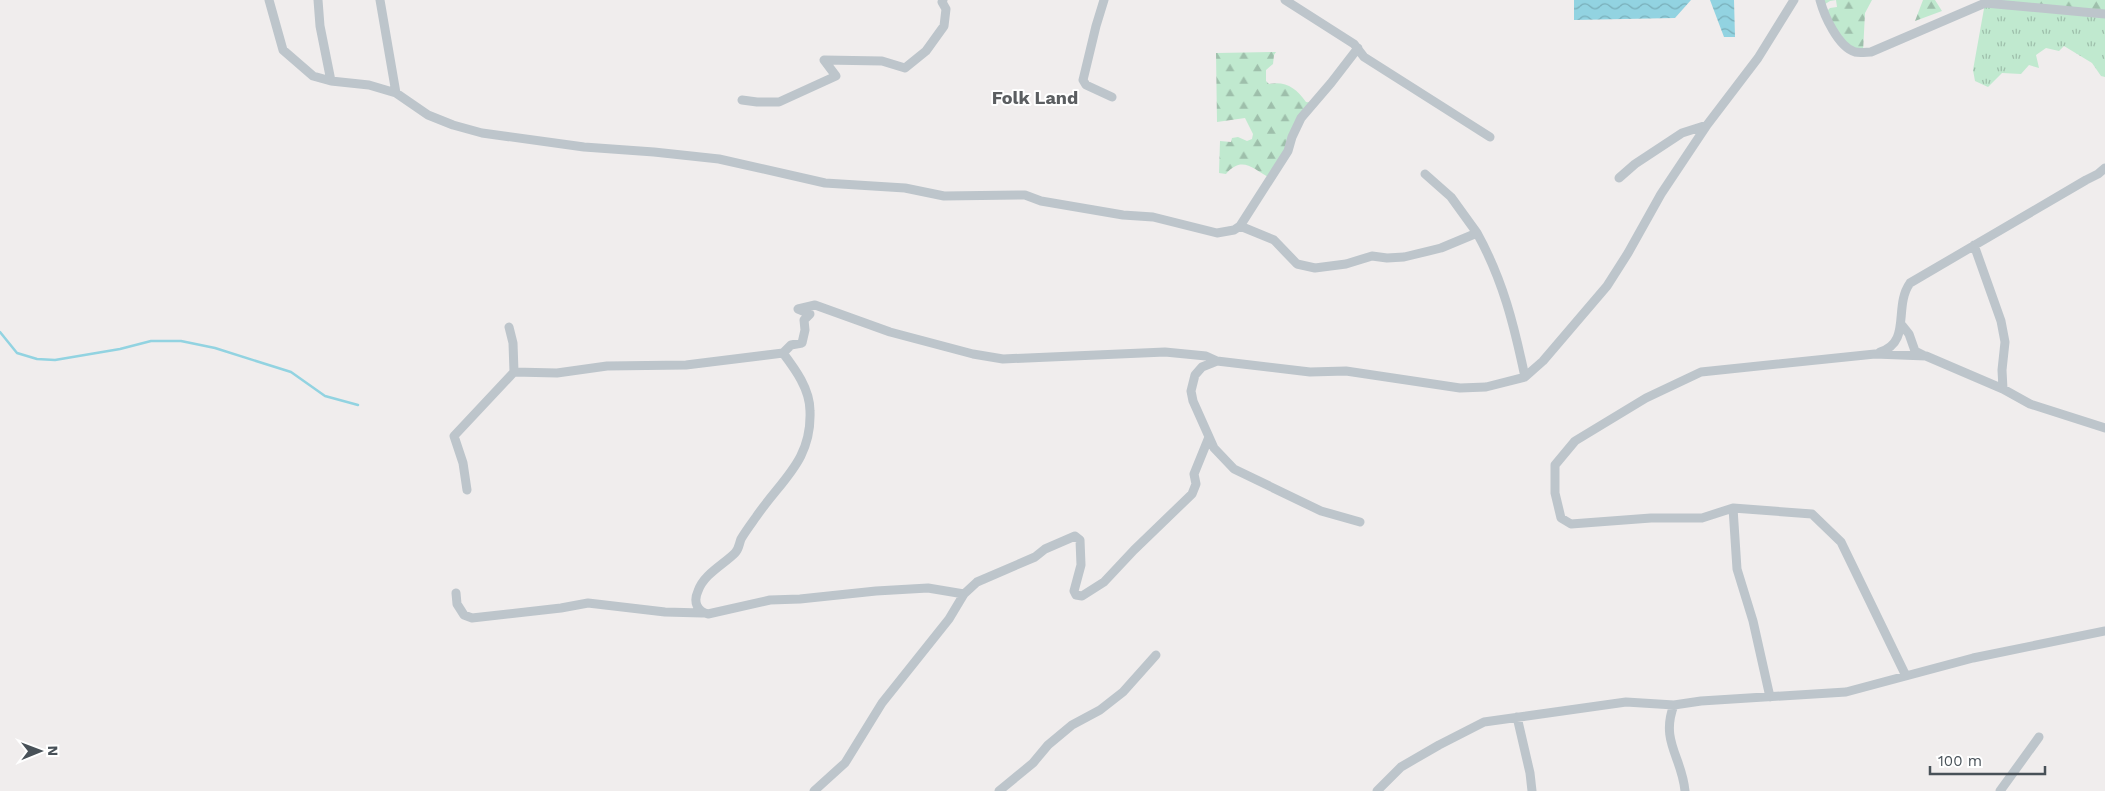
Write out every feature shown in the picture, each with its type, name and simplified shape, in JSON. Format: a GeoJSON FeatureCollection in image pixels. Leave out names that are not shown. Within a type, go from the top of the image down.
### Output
{"type":"FeatureCollection","features":[{"type":"Feature","properties":{"kind":"street"},"geometry":{"type":"LineString","coordinates":[[269,0],[283,50],[313,76],[331,81],[369,85],[396,93],[428,115],[453,125],[482,133],[584,147],[718,159],[825,182],[905,188],[944,196],[1025,195],[1042,201],[1123,215],[1153,217],[1211,232],[1234,230],[1240,226],[1288,151],[1292,136],[1301,118],[1358,48]]}},
{"type":"Feature","properties":{"kind":"street"},"geometry":{"type":"LineString","coordinates":[[274,18],[276,0]]}},
{"type":"Feature","properties":{"kind":"street"},"geometry":{"type":"LineString","coordinates":[[318,0],[320,26],[331,81]]}},
{"type":"Feature","properties":{"kind":"street"},"geometry":{"type":"LineString","coordinates":[[380,0],[396,93]]}},
{"type":"Feature","properties":{"kind":"street"},"geometry":{"type":"LineString","coordinates":[[742,100],[779,102],[836,76],[824,60],[882,61],[905,68],[926,51],[944,26],[946,9],[942,2],[943,0]]}},
{"type":"Feature","properties":{"kind":"street"},"geometry":{"type":"LineString","coordinates":[[1104,0],[1084,80],[1086,85],[1112,97]]}},
{"type":"Feature","properties":{"kind":"street"},"geometry":{"type":"LineString","coordinates":[[1285,0],[1300,8],[1358,48],[1364,57],[1490,137]]}},
{"type":"Feature","properties":{"kind":"street"},"geometry":{"type":"LineString","coordinates":[[514,372],[557,372],[607,366],[686,365],[783,353],[790,345],[802,343],[805,330],[804,320],[810,314],[798,309],[815,306],[890,332],[973,354],[1003,359],[1165,352],[1206,356],[1217,361],[1310,372],[1346,371],[1460,388],[1486,387],[1525,377],[1544,361],[1606,286],[1628,253],[1661,194],[1707,125],[1758,58],[1794,0]]}},
{"type":"Feature","properties":{"kind":"street"},"geometry":{"type":"LineString","coordinates":[[1820,0],[1824,14],[1839,38],[1855,52],[1871,52],[1985,3],[2105,14]]}},
{"type":"Feature","properties":{"kind":"street"},"geometry":{"type":"LineString","coordinates":[[1619,178],[1635,164],[1682,132],[1707,125]]}},
{"type":"Feature","properties":{"kind":"street"},"geometry":{"type":"LineString","coordinates":[[1876,354],[1889,350],[1898,338],[1903,298],[1910,283],[2086,180],[2103,173]]}},
{"type":"Feature","properties":{"kind":"street"},"geometry":{"type":"LineString","coordinates":[[1425,174],[1452,197],[1477,233],[1504,290],[1525,377]]}},
{"type":"Feature","properties":{"kind":"street"},"geometry":{"type":"LineString","coordinates":[[1240,226],[1274,240],[1298,264],[1315,268],[1346,264],[1372,256],[1387,258],[1404,256],[1441,248],[1477,233]]}},
{"type":"Feature","properties":{"kind":"street"},"geometry":{"type":"LineString","coordinates":[[1974,245],[2001,322],[2005,342],[2002,370],[2003,389]]}},
{"type":"Feature","properties":{"kind":"street"},"geometry":{"type":"LineString","coordinates":[[1901,324],[1908,334],[1915,351],[2003,389],[2030,404],[2105,428]]}},
{"type":"Feature","properties":{"kind":"street"},"geometry":{"type":"LineString","coordinates":[[468,490],[463,463],[454,436],[514,372],[513,343],[508,327]]}},
{"type":"Feature","properties":{"kind":"street"},"geometry":{"type":"LineString","coordinates":[[702,612],[697,608],[695,600],[698,590],[705,580],[737,552],[741,539],[796,466],[806,443],[810,423],[810,408],[806,389],[783,353]]}},
{"type":"Feature","properties":{"kind":"street"},"geometry":{"type":"LineString","coordinates":[[1906,676],[1877,619],[1849,555],[1834,533],[1812,514],[1733,508],[1702,518],[1651,518],[1571,524],[1561,518],[1554,479],[1555,465],[1575,441],[1646,398],[1701,372],[1876,354],[1926,356]]}},
{"type":"Feature","properties":{"kind":"street"},"geometry":{"type":"LineString","coordinates":[[1217,361],[1202,367],[1195,375],[1191,391],[1193,400],[1214,448],[1234,469],[1320,511],[1360,522]]}},
{"type":"Feature","properties":{"kind":"street"},"geometry":{"type":"LineString","coordinates":[[814,791],[845,763],[882,703],[949,619],[964,594],[977,582],[1035,557],[1045,549],[1075,536],[1080,540],[1081,565],[1074,593],[1082,596],[1104,582],[1192,494],[1196,484],[1194,474],[1209,437]]}},
{"type":"Feature","properties":{"kind":"street"},"geometry":{"type":"LineString","coordinates":[[1733,508],[1737,569],[1752,621],[1770,698]]}},
{"type":"Feature","properties":{"kind":"street"},"geometry":{"type":"LineString","coordinates":[[456,594],[457,604],[464,615],[472,618],[588,603],[665,612],[718,613],[770,600],[800,599],[876,591],[928,588],[964,594]]}},
{"type":"Feature","properties":{"kind":"street"},"geometry":{"type":"LineString","coordinates":[[1377,791],[1401,767],[1484,722],[1626,702],[1674,705],[1701,701],[1846,692],[1974,658],[2105,631]]}},
{"type":"Feature","properties":{"kind":"street"},"geometry":{"type":"LineString","coordinates":[[999,791],[1033,763],[1048,745],[1072,726],[1100,710],[1123,692],[1156,655]]}},
{"type":"Feature","properties":{"kind":"street"},"geometry":{"type":"LineString","coordinates":[[1674,705],[1668,729],[1673,751],[1680,766],[1685,791]]}},
{"type":"Feature","properties":{"kind":"street"},"geometry":{"type":"LineString","coordinates":[[1517,717],[1530,772],[1532,791]]}},
{"type":"Feature","properties":{"kind":"street"},"geometry":{"type":"LineString","coordinates":[[2000,791],[2039,737]]}},
{"type":"Feature","properties":{"kind":"green space"},"geometry":{"type":"Polygon","coordinates":[[[1820,0],[1836,0],[1822,6],[1820,0]]]}},
{"type":"Feature","properties":{"kind":"green space"},"geometry":{"type":"Polygon","coordinates":[[[1836,0],[1872,0],[1865,13],[1863,52],[1846,46],[1824,14],[1830,8],[1837,7],[1836,0]]]}},
{"type":"Feature","properties":{"kind":"green space"},"geometry":{"type":"Polygon","coordinates":[[[1923,0],[1935,0],[1942,11],[1915,21],[1923,0]]]}},
{"type":"Feature","properties":{"kind":"green space"},"geometry":{"type":"Polygon","coordinates":[[[1986,0],[2105,0],[2105,15],[1986,0]]]}},
{"type":"Feature","properties":{"kind":"green space"},"geometry":{"type":"Polygon","coordinates":[[[1985,3],[2105,14],[2105,77],[2101,76],[2092,63],[2064,46],[2059,51],[2046,48],[2036,55],[2039,68],[2029,65],[2021,74],[2002,73],[1988,87],[1975,81],[1973,70],[1985,3]]]}},
{"type":"Feature","properties":{"kind":"green space"},"geometry":{"type":"Polygon","coordinates":[[[1276,52],[1273,64],[1266,70],[1266,81],[1269,84],[1286,85],[1294,89],[1306,102],[1315,103],[1270,178],[1253,168],[1242,165],[1237,165],[1226,174],[1219,173],[1220,141],[1231,142],[1232,138],[1238,137],[1247,141],[1252,139],[1253,134],[1245,118],[1217,122],[1216,53],[1276,52]]]}},
{"type":"Feature","properties":{"kind":"water"},"geometry":{"type":"Polygon","coordinates":[[[1574,0],[1691,0],[1675,18],[1574,20],[1574,0]]]}},
{"type":"Feature","properties":{"kind":"water"},"geometry":{"type":"Polygon","coordinates":[[[1710,0],[1734,0],[1735,37],[1724,37],[1710,0]]]}},
{"type":"Feature","properties":{"kind":"waterway"},"geometry":{"type":"LineString","coordinates":[[0,332],[17,353],[37,359],[55,360],[120,349],[151,341],[181,341],[215,348],[291,372],[325,396],[358,405]]}},
{"type":"Feature","properties":{"kind":"district","name":"Folk Land"},"geometry":{"type":"Point","coordinates":[1035,97]}}]}
